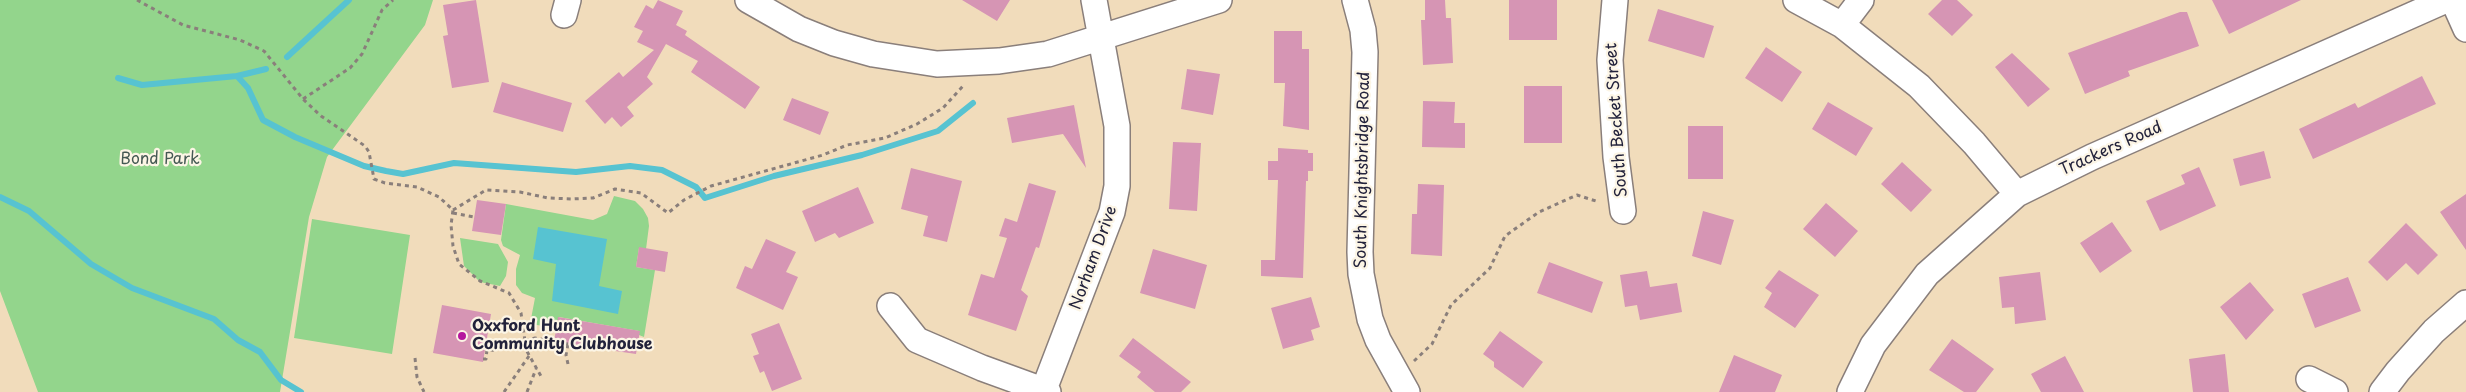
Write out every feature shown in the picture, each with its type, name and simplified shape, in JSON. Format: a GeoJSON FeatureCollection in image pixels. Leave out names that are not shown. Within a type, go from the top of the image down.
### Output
{"type":"FeatureCollection","features":[{"type":"Feature","properties":{"kind":"street"},"geometry":{"type":"LineString","coordinates":[[748,0],[799,29],[873,54],[937,64],[1039,56],[1219,0]]}},
{"type":"Feature","properties":{"kind":"street","name":"Norham Drive"},"geometry":{"type":"LineString","coordinates":[[1045,392],[1112,212],[1117,186],[1117,126],[1094,0]]}},
{"type":"Feature","properties":{"kind":"street","name":"South Knightsbridge Road"},"geometry":{"type":"LineString","coordinates":[[1355,0],[1363,30],[1365,52],[1360,252],[1362,274],[1370,319],[1378,340],[1402,385]]}},
{"type":"Feature","properties":{"kind":"street","name":"South Becket Street"},"geometry":{"type":"LineString","coordinates":[[1614,0],[1610,60],[1616,157],[1624,211]]}},
{"type":"Feature","properties":{"kind":"street"},"geometry":{"type":"LineString","coordinates":[[1796,0],[1842,26],[1919,86],[1974,143],[2017,194]]}},
{"type":"Feature","properties":{"kind":"street"},"geometry":{"type":"LineString","coordinates":[[1842,26],[1861,0]]}},
{"type":"Feature","properties":{"kind":"street","name":"Trackers Road"},"geometry":{"type":"LineString","coordinates":[[1851,392],[1873,345],[1927,274],[2017,194],[2101,153],[2446,0]]}},
{"type":"Feature","properties":{"kind":"street"},"geometry":{"type":"LineString","coordinates":[[2453,0],[2466,29]]}},
{"type":"Feature","properties":{"kind":"street"},"geometry":{"type":"LineString","coordinates":[[2382,392],[2434,331],[2466,303]]}},
{"type":"Feature","properties":{"kind":"street"},"geometry":{"type":"LineString","coordinates":[[890,306],[917,340],[1045,392]]}},
{"type":"Feature","properties":{"kind":"street"},"geometry":{"type":"LineString","coordinates":[[2309,379],[2335,392]]}},
{"type":"Feature","properties":{"kind":"path"},"geometry":{"type":"LineString","coordinates":[[137,0],[183,25],[254,44],[277,64],[303,99],[321,116],[360,142],[369,152],[374,179],[417,188],[439,197],[453,212],[474,217]]}},
{"type":"Feature","properties":{"kind":"path"},"geometry":{"type":"LineString","coordinates":[[303,99],[350,68],[362,54],[382,10],[393,0]]}},
{"type":"Feature","properties":{"kind":"path"},"geometry":{"type":"LineString","coordinates":[[542,378],[524,346],[521,313],[509,293],[480,282],[459,264],[453,246],[451,225],[453,212],[486,190],[520,192],[548,198],[572,199],[593,198],[615,189],[641,193],[668,213],[688,198],[711,186],[823,154],[846,145],[885,138],[917,124],[942,108],[963,89],[968,63]]}},
{"type":"Feature","properties":{"kind":"path"},"geometry":{"type":"LineString","coordinates":[[1402,385],[1432,344],[1451,305],[1490,268],[1505,236],[1519,224],[1539,212],[1577,195],[1624,211]]}},
{"type":"Feature","properties":{"kind":"path"},"geometry":{"type":"LineString","coordinates":[[525,341],[535,338],[571,345],[566,355],[568,364]]}},
{"type":"Feature","properties":{"kind":"path"},"geometry":{"type":"LineString","coordinates":[[486,340],[524,346]]}},
{"type":"Feature","properties":{"kind":"path"},"geometry":{"type":"LineString","coordinates":[[483,359],[486,359],[487,350],[496,351]]}},
{"type":"Feature","properties":{"kind":"path"},"geometry":{"type":"LineString","coordinates":[[504,392],[529,356]]}},
{"type":"Feature","properties":{"kind":"path"},"geometry":{"type":"LineString","coordinates":[[415,358],[417,377],[424,392]]}},
{"type":"Feature","properties":{"kind":"path"},"geometry":{"type":"LineString","coordinates":[[527,392],[536,369]]}},
{"type":"Feature","properties":{"kind":"green space","name":"Bond Park"},"geometry":{"type":"Polygon","coordinates":[[[0,0],[433,0],[425,25],[327,157],[309,217],[280,392],[38,392],[0,291],[0,0]]]}},
{"type":"Feature","properties":{"kind":"green space"},"geometry":{"type":"Polygon","coordinates":[[[614,196],[635,201],[648,218],[649,226],[646,249],[639,248],[636,267],[655,270],[644,337],[639,335],[639,331],[559,317],[557,328],[530,324],[535,298],[522,293],[516,285],[516,269],[520,255],[503,246],[501,240],[506,204],[593,220],[607,214],[614,196]]]}},
{"type":"Feature","properties":{"kind":"green space"},"geometry":{"type":"Polygon","coordinates":[[[312,219],[410,235],[392,354],[294,338],[312,219]]]}},
{"type":"Feature","properties":{"kind":"green space"},"geometry":{"type":"Polygon","coordinates":[[[460,238],[498,244],[508,262],[506,276],[500,286],[480,282],[464,266],[460,238]]]}},
{"type":"Feature","properties":{"kind":"water"},"geometry":{"type":"Polygon","coordinates":[[[538,227],[607,239],[599,286],[622,291],[618,314],[552,301],[556,264],[533,259],[538,227]]]}},
{"type":"Feature","properties":{"kind":"building"},"geometry":{"type":"Polygon","coordinates":[[[476,0],[489,82],[452,88],[443,36],[448,35],[443,5],[476,0]]]}},
{"type":"Feature","properties":{"kind":"building"},"geometry":{"type":"Polygon","coordinates":[[[658,0],[683,11],[676,25],[687,31],[685,35],[760,87],[745,109],[691,72],[698,61],[666,44],[647,77],[653,84],[627,107],[634,116],[621,127],[612,117],[605,124],[585,101],[619,72],[623,77],[654,50],[637,42],[643,31],[634,27],[646,5],[653,9],[658,0]]]}},
{"type":"Feature","properties":{"kind":"building"},"geometry":{"type":"Polygon","coordinates":[[[962,0],[1010,0],[997,21],[962,0]]]}},
{"type":"Feature","properties":{"kind":"building"},"geometry":{"type":"Polygon","coordinates":[[[1425,0],[1445,0],[1446,18],[1451,18],[1453,63],[1423,65],[1421,20],[1425,20],[1425,0]]]}},
{"type":"Feature","properties":{"kind":"building"},"geometry":{"type":"Polygon","coordinates":[[[1509,0],[1557,0],[1557,40],[1509,40],[1509,0]]]}},
{"type":"Feature","properties":{"kind":"building"},"geometry":{"type":"Polygon","coordinates":[[[1942,0],[1957,0],[1973,15],[1952,36],[1928,14],[1942,0]]]}},
{"type":"Feature","properties":{"kind":"building"},"geometry":{"type":"Polygon","coordinates":[[[2212,0],[2301,0],[2229,34],[2212,0]]]}},
{"type":"Feature","properties":{"kind":"building"},"geometry":{"type":"Polygon","coordinates":[[[1658,9],[1714,26],[1704,58],[1648,41],[1658,9]]]}},
{"type":"Feature","properties":{"kind":"building"},"geometry":{"type":"Polygon","coordinates":[[[2180,12],[2187,12],[2199,46],[2128,71],[2130,76],[2085,94],[2068,53],[2180,12]]]}},
{"type":"Feature","properties":{"kind":"building"},"geometry":{"type":"Polygon","coordinates":[[[1274,31],[1302,31],[1302,49],[1309,49],[1309,130],[1283,126],[1285,83],[1274,83],[1274,31]]]}},
{"type":"Feature","properties":{"kind":"building"},"geometry":{"type":"Polygon","coordinates":[[[1766,47],[1802,72],[1782,102],[1745,78],[1766,47]]]}},
{"type":"Feature","properties":{"kind":"building"},"geometry":{"type":"Polygon","coordinates":[[[2012,53],[2050,89],[2028,107],[1995,67],[2012,53]]]}},
{"type":"Feature","properties":{"kind":"building"},"geometry":{"type":"Polygon","coordinates":[[[1187,69],[1220,74],[1213,115],[1181,109],[1187,69]]]}},
{"type":"Feature","properties":{"kind":"building"},"geometry":{"type":"Polygon","coordinates":[[[2422,76],[2436,104],[2313,159],[2299,129],[2355,103],[2358,108],[2422,76]]]}},
{"type":"Feature","properties":{"kind":"building"},"geometry":{"type":"Polygon","coordinates":[[[502,82],[572,103],[563,132],[493,112],[502,82]]]}},
{"type":"Feature","properties":{"kind":"building"},"geometry":{"type":"Polygon","coordinates":[[[1524,86],[1562,86],[1562,143],[1524,143],[1524,86]]]}},
{"type":"Feature","properties":{"kind":"building"},"geometry":{"type":"Polygon","coordinates":[[[792,98],[829,112],[820,135],[783,120],[792,98]]]}},
{"type":"Feature","properties":{"kind":"building"},"geometry":{"type":"Polygon","coordinates":[[[1423,101],[1455,102],[1454,123],[1465,123],[1465,148],[1422,147],[1423,101]]]}},
{"type":"Feature","properties":{"kind":"building"},"geometry":{"type":"Polygon","coordinates":[[[1828,102],[1873,128],[1856,156],[1812,129],[1828,102]]]}},
{"type":"Feature","properties":{"kind":"building"},"geometry":{"type":"Polygon","coordinates":[[[1074,105],[1086,168],[1063,134],[1012,143],[1007,118],[1074,105]]]}},
{"type":"Feature","properties":{"kind":"building"},"geometry":{"type":"Polygon","coordinates":[[[1688,126],[1723,126],[1723,179],[1688,179],[1688,126]]]}},
{"type":"Feature","properties":{"kind":"building"},"geometry":{"type":"Polygon","coordinates":[[[1173,142],[1201,143],[1197,211],[1169,209],[1173,142]]]}},
{"type":"Feature","properties":{"kind":"building"},"geometry":{"type":"Polygon","coordinates":[[[1278,148],[1308,150],[1308,153],[1313,153],[1313,171],[1308,171],[1308,181],[1306,181],[1303,278],[1261,276],[1261,260],[1275,260],[1278,180],[1268,180],[1268,161],[1278,161],[1278,148]]]}},
{"type":"Feature","properties":{"kind":"building"},"geometry":{"type":"Polygon","coordinates":[[[2264,151],[2271,178],[2240,186],[2233,159],[2264,151]]]}},
{"type":"Feature","properties":{"kind":"building"},"geometry":{"type":"Polygon","coordinates":[[[1902,162],[1932,190],[1911,212],[1881,184],[1902,162]]]}},
{"type":"Feature","properties":{"kind":"building"},"geometry":{"type":"Polygon","coordinates":[[[2199,167],[2216,206],[2160,231],[2146,201],[2185,184],[2181,175],[2199,167]]]}},
{"type":"Feature","properties":{"kind":"building"},"geometry":{"type":"Polygon","coordinates":[[[911,168],[962,181],[947,242],[923,236],[928,216],[901,209],[911,168]]]}},
{"type":"Feature","properties":{"kind":"building"},"geometry":{"type":"Polygon","coordinates":[[[1029,183],[1056,191],[1039,248],[1036,247],[1021,290],[1028,296],[1016,331],[968,315],[981,274],[994,278],[1007,238],[999,236],[1005,218],[1017,222],[1029,183]]]}},
{"type":"Feature","properties":{"kind":"building"},"geometry":{"type":"Polygon","coordinates":[[[1418,184],[1444,185],[1442,256],[1411,254],[1412,214],[1417,214],[1418,184]]]}},
{"type":"Feature","properties":{"kind":"building"},"geometry":{"type":"Polygon","coordinates":[[[858,187],[874,223],[839,238],[835,233],[815,242],[802,211],[858,187]]]}},
{"type":"Feature","properties":{"kind":"building"},"geometry":{"type":"Polygon","coordinates":[[[2466,194],[2466,250],[2440,212],[2466,194]]]}},
{"type":"Feature","properties":{"kind":"building"},"geometry":{"type":"Polygon","coordinates":[[[477,200],[506,204],[501,235],[472,231],[477,200]]]}},
{"type":"Feature","properties":{"kind":"building"},"geometry":{"type":"Polygon","coordinates":[[[1826,203],[1858,231],[1835,257],[1803,229],[1826,203]]]}},
{"type":"Feature","properties":{"kind":"building"},"geometry":{"type":"Polygon","coordinates":[[[1703,211],[1734,220],[1721,265],[1692,256],[1703,211]]]}},
{"type":"Feature","properties":{"kind":"building"},"geometry":{"type":"Polygon","coordinates":[[[2112,222],[2132,251],[2100,273],[2080,243],[2112,222]]]}},
{"type":"Feature","properties":{"kind":"building"},"geometry":{"type":"Polygon","coordinates":[[[2406,223],[2438,255],[2418,275],[2406,263],[2387,281],[2368,262],[2406,223]]]}},
{"type":"Feature","properties":{"kind":"building"},"geometry":{"type":"Polygon","coordinates":[[[766,239],[796,252],[786,272],[798,277],[783,310],[736,288],[745,266],[752,269],[766,239]]]}},
{"type":"Feature","properties":{"kind":"building"},"geometry":{"type":"Polygon","coordinates":[[[639,247],[668,252],[665,272],[636,267],[639,247]]]}},
{"type":"Feature","properties":{"kind":"building"},"geometry":{"type":"Polygon","coordinates":[[[1153,249],[1207,265],[1195,309],[1140,293],[1153,249]]]}},
{"type":"Feature","properties":{"kind":"building"},"geometry":{"type":"Polygon","coordinates":[[[1549,262],[1603,282],[1592,313],[1537,293],[1549,262]]]}},
{"type":"Feature","properties":{"kind":"building"},"geometry":{"type":"Polygon","coordinates":[[[1779,270],[1819,295],[1795,328],[1764,307],[1772,293],[1765,288],[1779,270]]]}},
{"type":"Feature","properties":{"kind":"building"},"geometry":{"type":"Polygon","coordinates":[[[1647,271],[1650,287],[1677,283],[1682,312],[1640,320],[1637,305],[1625,307],[1620,275],[1647,271]]]}},
{"type":"Feature","properties":{"kind":"building"},"geometry":{"type":"Polygon","coordinates":[[[2040,272],[2046,320],[2015,324],[2014,307],[2002,308],[1999,277],[2040,272]]]}},
{"type":"Feature","properties":{"kind":"building"},"geometry":{"type":"Polygon","coordinates":[[[2348,277],[2361,311],[2315,328],[2302,294],[2348,277]]]}},
{"type":"Feature","properties":{"kind":"building"},"geometry":{"type":"Polygon","coordinates":[[[2250,282],[2274,310],[2246,340],[2220,307],[2250,282]]]}},
{"type":"Feature","properties":{"kind":"building"},"geometry":{"type":"Polygon","coordinates":[[[1311,297],[1320,327],[1311,330],[1314,340],[1283,349],[1271,308],[1311,297]]]}},
{"type":"Feature","properties":{"kind":"building","name":"Oxxford Hunt Community Clubhouse"},"geometry":{"type":"Polygon","coordinates":[[[442,305],[491,314],[483,362],[433,353],[442,305]]]}},
{"type":"Feature","properties":{"kind":"building"},"geometry":{"type":"Polygon","coordinates":[[[558,317],[640,331],[636,354],[554,342],[558,317]]]}},
{"type":"Feature","properties":{"kind":"building"},"geometry":{"type":"Polygon","coordinates":[[[779,323],[802,379],[772,391],[764,371],[760,373],[753,356],[759,354],[751,334],[779,323]]]}},
{"type":"Feature","properties":{"kind":"building"},"geometry":{"type":"Polygon","coordinates":[[[1500,331],[1543,362],[1523,388],[1494,367],[1494,362],[1483,354],[1500,331]]]}},
{"type":"Feature","properties":{"kind":"building"},"geometry":{"type":"Polygon","coordinates":[[[1133,338],[1191,382],[1181,392],[1155,392],[1137,377],[1141,372],[1119,356],[1133,338]]]}},
{"type":"Feature","properties":{"kind":"building"},"geometry":{"type":"Polygon","coordinates":[[[1952,339],[1994,369],[1976,392],[1964,392],[1929,370],[1952,339]]]}},
{"type":"Feature","properties":{"kind":"building"},"geometry":{"type":"Polygon","coordinates":[[[2225,354],[2229,392],[2193,392],[2189,359],[2225,354]]]}},
{"type":"Feature","properties":{"kind":"building"},"geometry":{"type":"Polygon","coordinates":[[[1734,355],[1782,375],[1775,392],[1719,392],[1734,355]]]}},
{"type":"Feature","properties":{"kind":"building"},"geometry":{"type":"Polygon","coordinates":[[[2065,356],[2084,392],[2041,392],[2031,374],[2065,356]]]}},
{"type":"Feature","properties":{"kind":"waterway"},"geometry":{"type":"LineString","coordinates":[[287,57],[349,0]]}},
{"type":"Feature","properties":{"kind":"waterway"},"geometry":{"type":"LineString","coordinates":[[237,76],[266,69]]}},
{"type":"Feature","properties":{"kind":"waterway"},"geometry":{"type":"LineString","coordinates":[[118,78],[142,85],[237,76],[248,88],[263,120],[295,137],[364,166],[386,171],[403,174],[454,163],[576,172],[630,166],[662,170],[696,187],[705,198],[774,176],[862,155],[938,131],[973,103]]}},
{"type":"Feature","properties":{"kind":"waterway"},"geometry":{"type":"LineString","coordinates":[[0,197],[29,211],[91,264],[132,288],[214,319],[238,340],[260,352],[281,380],[301,392]]}},
{"type":"Feature","properties":{"kind":"place","name":"Oxxford Hunt Community Clubhouse"},"geometry":{"type":"Point","coordinates":[462,336]}}]}
